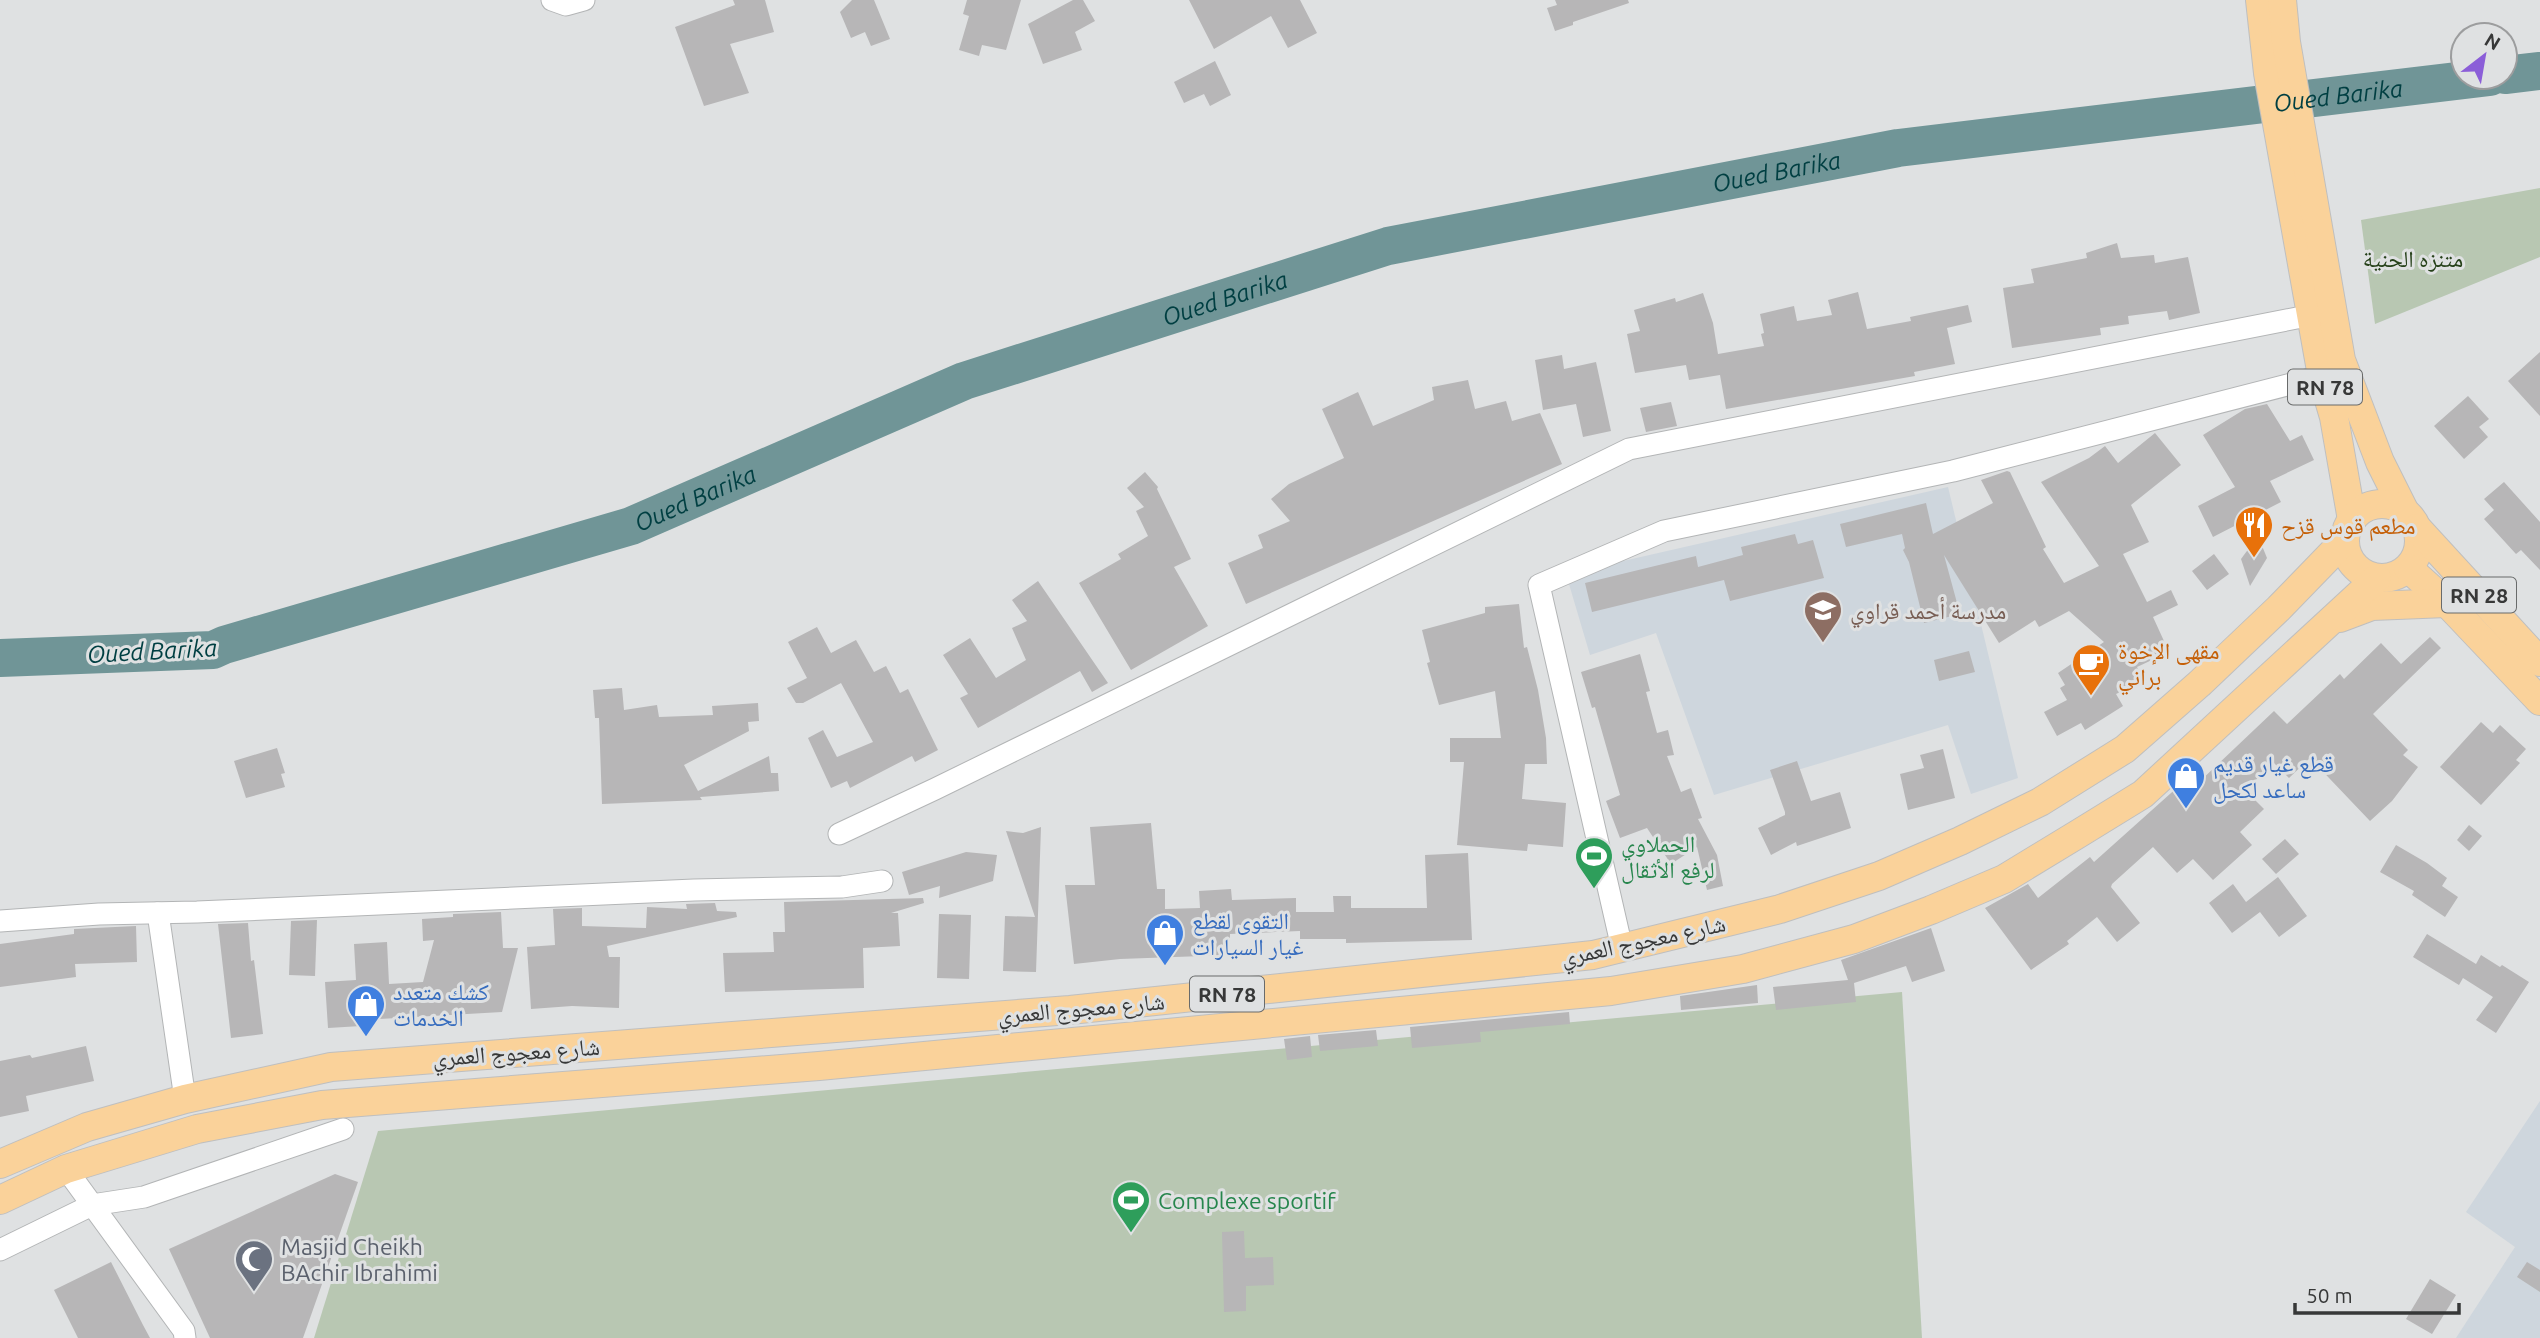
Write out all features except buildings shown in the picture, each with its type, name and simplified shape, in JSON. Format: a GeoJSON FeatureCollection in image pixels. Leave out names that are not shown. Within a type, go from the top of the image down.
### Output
{"type":"FeatureCollection","features":[{"type":"Feature","properties":{"kind":"main road","name":"RN 78"},"geometry":{"type":"LineString","coordinates":[[2260,0],[2268,73],[2312,254],[2312,315],[2322,376],[2334,417],[2348,530]]}},
{"type":"Feature","properties":{"kind":"main road"},"geometry":{"type":"LineString","coordinates":[[2282,0],[2312,254],[2341,360],[2380,461],[2411,520],[2419,545],[2408,568],[2388,578],[2366,575],[2350,561],[2348,530],[2360,511],[2383,504],[2395,506],[2411,520]]}},
{"type":"Feature","properties":{"kind":"main road","name":"RN 28"},"geometry":{"type":"LineString","coordinates":[[2411,520],[2540,663]]}},
{"type":"Feature","properties":{"kind":"main road","name":"شارع معجوج العمري"},"geometry":{"type":"LineString","coordinates":[[0,1164],[87,1127],[185,1099],[331,1067],[1070,1010],[1593,956],[1780,909],[1880,876],[2040,802],[2125,749],[2279,608],[2348,530]]}},
{"type":"Feature","properties":{"kind":"main road"},"geometry":{"type":"LineString","coordinates":[[2408,568],[2447,603]]}},
{"type":"Feature","properties":{"kind":"main road","name":"شارع معجوج العمري"},"geometry":{"type":"LineString","coordinates":[[0,1200],[66,1169],[197,1129],[322,1105],[820,1066],[1597,993],[1743,969],[1854,939],[2004,879],[2143,794],[2376,578]]}},
{"type":"Feature","properties":{"kind":"main road","name":"RN 78"},"geometry":{"type":"LineString","coordinates":[[2330,622],[2372,606],[2447,603]]}},
{"type":"Feature","properties":{"kind":"main road","name":"RN 28"},"geometry":{"type":"LineString","coordinates":[[2447,603],[2540,701]]}},
{"type":"Feature","properties":{"kind":"street"},"geometry":{"type":"LineString","coordinates":[[552,0],[566,5],[584,0]]}},
{"type":"Feature","properties":{"kind":"street"},"geometry":{"type":"LineString","coordinates":[[839,834],[1629,449],[2312,315]]}},
{"type":"Feature","properties":{"kind":"street"},"geometry":{"type":"LineString","coordinates":[[1622,948],[1539,585],[1664,531],[1953,471],[2322,376]]}},
{"type":"Feature","properties":{"kind":"street"},"geometry":{"type":"LineString","coordinates":[[0,921],[99,914],[694,890],[842,887],[882,881]]}},
{"type":"Feature","properties":{"kind":"street"},"geometry":{"type":"LineString","coordinates":[[158,913],[185,1099]]}},
{"type":"Feature","properties":{"kind":"street"},"geometry":{"type":"LineString","coordinates":[[0,1250],[92,1205],[144,1197],[343,1129]]}},
{"type":"Feature","properties":{"kind":"street"},"geometry":{"type":"LineString","coordinates":[[66,1169],[184,1331],[185,1338]]}},
{"type":"Feature","properties":{"kind":"shaded area","name":"مدرسة أحمد قراوي"},"geometry":{"type":"Polygon","coordinates":[[[1948,487],[2018,778],[1971,794],[1948,725],[1714,795],[1656,633],[1590,655],[1566,574],[1948,487]]]}},
{"type":"Feature","properties":{"kind":"shaded area"},"geometry":{"type":"Polygon","coordinates":[[[2540,1101],[2540,1338],[2456,1338],[2515,1247],[2466,1212],[2540,1101]]]}},
{"type":"Feature","properties":{"kind":"green space","name":"متنزه الحنية"},"geometry":{"type":"Polygon","coordinates":[[[2540,188],[2540,257],[2375,324],[2361,220],[2540,188]]]}},
{"type":"Feature","properties":{"kind":"green space","name":"Complexe sportif"},"geometry":{"type":"Polygon","coordinates":[[[1902,992],[1922,1338],[314,1338],[378,1131],[1902,992]]]}},
{"type":"Feature","properties":{"kind":"waterway","name":"Oued Barika"},"geometry":{"type":"LineString","coordinates":[[2519,73],[2540,71]]}},
{"type":"Feature","properties":{"kind":"waterway","name":"Oued Barika"},"geometry":{"type":"LineString","coordinates":[[0,658],[213,650],[631,526],[964,381],[1388,246],[1898,148],[2449,82]]}},
{"type":"Feature","properties":{"kind":"place","name":"مطعم قوس قزح"},"geometry":{"type":"Point","coordinates":[2254,559]}},
{"type":"Feature","properties":{"kind":"place","name":"مدرسة أحمد قراوي"},"geometry":{"type":"Point","coordinates":[1823,644]}},
{"type":"Feature","properties":{"kind":"place","name":"مقهى الإخوة براني"},"geometry":{"type":"Point","coordinates":[2091,697]}},
{"type":"Feature","properties":{"kind":"place","name":"قطع غيار قديم ساعد لكحل"},"geometry":{"type":"Point","coordinates":[2186,810]}},
{"type":"Feature","properties":{"kind":"place","name":"الحملاوي لرفع الأثقال"},"geometry":{"type":"Point","coordinates":[1594,890]}},
{"type":"Feature","properties":{"kind":"place","name":"التقوى لقطع غيار السيارات"},"geometry":{"type":"Point","coordinates":[1165,967]}},
{"type":"Feature","properties":{"kind":"place","name":"كشك متعدد الخدمات"},"geometry":{"type":"Point","coordinates":[366,1038]}},
{"type":"Feature","properties":{"kind":"place","name":"Complexe sportif"},"geometry":{"type":"Point","coordinates":[1131,1234]}},
{"type":"Feature","properties":{"kind":"place","name":"Masjid Cheikh BAchir Ibrahimi"},"geometry":{"type":"Point","coordinates":[254,1293]}}]}
